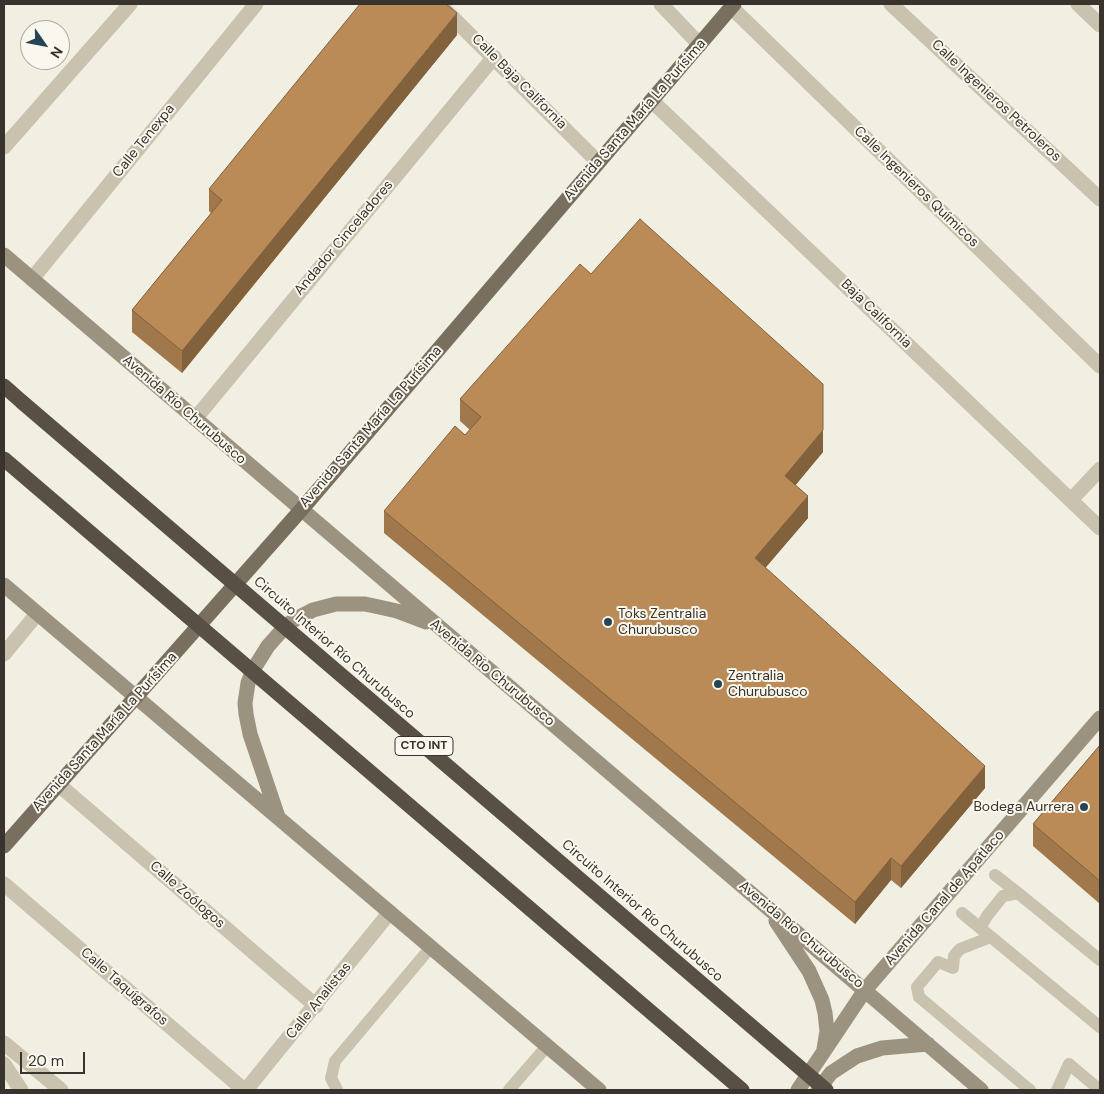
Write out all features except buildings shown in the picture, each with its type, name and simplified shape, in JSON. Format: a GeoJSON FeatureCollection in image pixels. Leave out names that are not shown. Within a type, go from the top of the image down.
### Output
{"type":"FeatureCollection","features":[{"type":"Feature","properties":{"kind":"highway","name":"Circuito Interior Río Churubusco"},"geometry":{"type":"LineString","coordinates":[[4,386],[826,1090]]}},
{"type":"Feature","properties":{"kind":"highway"},"geometry":{"type":"LineString","coordinates":[[4,458],[742,1090]]}},
{"type":"Feature","properties":{"kind":"main road","name":"Avenida Santa María La Purísima"},"geometry":{"type":"LineString","coordinates":[[4,846],[300,510],[700,45],[732,5]]}},
{"type":"Feature","properties":{"kind":"main road","name":"Avenida Río Churubusco"},"geometry":{"type":"LineString","coordinates":[[4,255],[300,510],[981,1090]]}},
{"type":"Feature","properties":{"kind":"main road"},"geometry":{"type":"LineString","coordinates":[[4,585],[599,1090]]}},
{"type":"Feature","properties":{"kind":"main road"},"geometry":{"type":"LineString","coordinates":[[278,817],[250,734],[246,703],[248,683],[253,670],[276,636],[302,615],[336,604],[365,604],[379,607],[397,611],[437,626]]}},
{"type":"Feature","properties":{"kind":"main road","name":"Avenida Canal de Apatlaco"},"geometry":{"type":"LineString","coordinates":[[799,1089],[865,990],[1100,718]]}},
{"type":"Feature","properties":{"kind":"main road"},"geometry":{"type":"LineString","coordinates":[[766,906],[809,971],[819,991],[826,1022],[824,1053]]}},
{"type":"Feature","properties":{"kind":"main road"},"geometry":{"type":"LineString","coordinates":[[818,1090],[831,1073],[857,1056],[882,1048],[928,1044]]}},
{"type":"Feature","properties":{"kind":"street"},"geometry":{"type":"LineString","coordinates":[[4,147],[130,4]]}},
{"type":"Feature","properties":{"kind":"street","name":"Calle Tenexpa"},"geometry":{"type":"LineString","coordinates":[[32,279],[256,4]]}},
{"type":"Feature","properties":{"kind":"street","name":"Calle Baja California"},"geometry":{"type":"LineString","coordinates":[[439,4],[598,162]]}},
{"type":"Feature","properties":{"kind":"street"},"geometry":{"type":"LineString","coordinates":[[661,4],[700,45]]}},
{"type":"Feature","properties":{"kind":"street","name":"Calle Ingenieros Petroleros"},"geometry":{"type":"LineString","coordinates":[[891,4],[1100,199]]}},
{"type":"Feature","properties":{"kind":"street"},"geometry":{"type":"LineString","coordinates":[[1078,4],[1100,25]]}},
{"type":"Feature","properties":{"kind":"street","name":"Calle Ingenieros Químicos"},"geometry":{"type":"LineString","coordinates":[[732,5],[1100,366]]}},
{"type":"Feature","properties":{"kind":"street","name":"Andador Cinceladores"},"geometry":{"type":"LineString","coordinates":[[195,419],[494,57]]}},
{"type":"Feature","properties":{"kind":"street","name":"Baja California"},"geometry":{"type":"LineString","coordinates":[[652,101],[1100,528]]}},
{"type":"Feature","properties":{"kind":"street"},"geometry":{"type":"LineString","coordinates":[[1071,500],[1100,469]]}},
{"type":"Feature","properties":{"kind":"street"},"geometry":{"type":"LineString","coordinates":[[4,654],[37,614]]}},
{"type":"Feature","properties":{"kind":"street","name":"Calle Zoólogos"},"geometry":{"type":"LineString","coordinates":[[58,784],[316,1006]]}},
{"type":"Feature","properties":{"kind":"street","name":"Calle Taquígrafos"},"geometry":{"type":"LineString","coordinates":[[4,884],[245,1090]]}},
{"type":"Feature","properties":{"kind":"street","name":"Calle Analistas"},"geometry":{"type":"LineString","coordinates":[[245,1090],[316,1006],[390,912]]}},
{"type":"Feature","properties":{"kind":"street"},"geometry":{"type":"LineString","coordinates":[[4,1043],[61,1090]]}},
{"type":"Feature","properties":{"kind":"street"},"geometry":{"type":"LineString","coordinates":[[4,1064],[22,1090]]}},
{"type":"Feature","properties":{"kind":"lane"},"geometry":{"type":"LineString","coordinates":[[995,875],[1100,960]]}},
{"type":"Feature","properties":{"kind":"lane"},"geometry":{"type":"LineString","coordinates":[[980,928],[1003,896],[1018,893]]}},
{"type":"Feature","properties":{"kind":"lane"},"geometry":{"type":"LineString","coordinates":[[962,913],[1100,1027]]}},
{"type":"Feature","properties":{"kind":"lane"},"geometry":{"type":"LineString","coordinates":[[991,937],[960,949],[954,956],[953,968],[938,962],[916,987],[919,997],[1030,1090]]}},
{"type":"Feature","properties":{"kind":"lane"},"geometry":{"type":"LineString","coordinates":[[337,1090],[331,1078],[335,1061],[431,947]]}},
{"type":"Feature","properties":{"kind":"lane"},"geometry":{"type":"LineString","coordinates":[[509,1090],[547,1046]]}},
{"type":"Feature","properties":{"kind":"lane"},"geometry":{"type":"LineString","coordinates":[[1057,1090],[1069,1064],[1100,1090]]}},
{"type":"Feature","properties":{"kind":"place","name":"Toks Zentralia Churubusco"},"geometry":{"type":"Point","coordinates":[608,622]}},
{"type":"Feature","properties":{"kind":"place","name":"Zentralia Churubusco"},"geometry":{"type":"Point","coordinates":[718,684]}},
{"type":"Feature","properties":{"kind":"place","name":"Bodega Aurrera"},"geometry":{"type":"Point","coordinates":[1084,807]}}]}
